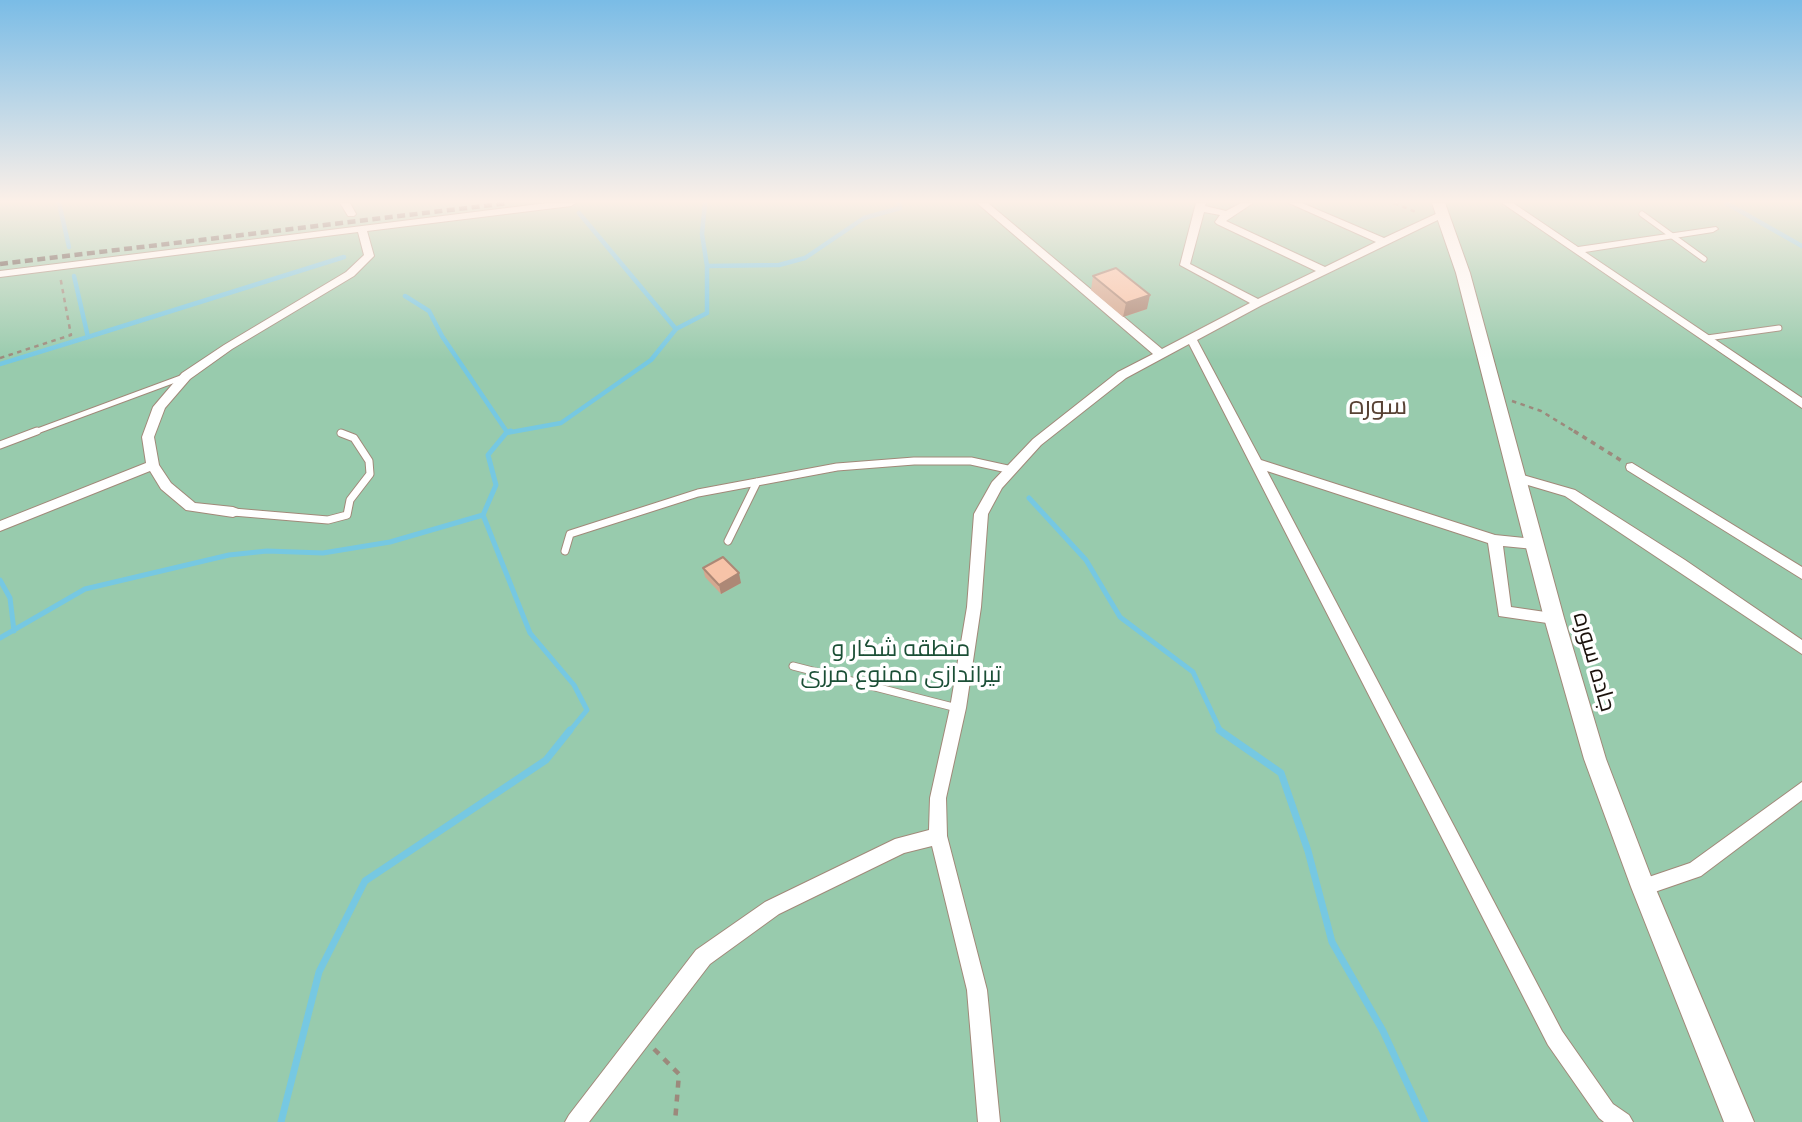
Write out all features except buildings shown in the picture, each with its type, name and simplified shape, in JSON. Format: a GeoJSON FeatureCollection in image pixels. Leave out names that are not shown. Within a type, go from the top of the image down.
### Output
{"type":"FeatureCollection","features":[{"type":"Feature","properties":{"kind":"main road","name":"جاده سوره"},"geometry":{"type":"LineString","coordinates":[[1456,255],[1463,273],[1554,618],[1595,759],[1643,887],[1739,1122]]}},
{"type":"Feature","properties":{"kind":"street"},"geometry":{"type":"LineString","coordinates":[[0,274],[154,255]]}},
{"type":"Feature","properties":{"kind":"street"},"geometry":{"type":"LineString","coordinates":[[233,512],[191,507],[166,486],[153,465],[148,436],[159,407],[186,376],[228,347],[350,274],[369,255]]}},
{"type":"Feature","properties":{"kind":"street"},"geometry":{"type":"LineString","coordinates":[[1044,255],[1160,354]]}},
{"type":"Feature","properties":{"kind":"street"},"geometry":{"type":"LineString","coordinates":[[1187,255],[1185,265],[1258,303]]}},
{"type":"Feature","properties":{"kind":"street"},"geometry":{"type":"LineString","coordinates":[[1291,255],[1325,271]]}},
{"type":"Feature","properties":{"kind":"street"},"geometry":{"type":"LineString","coordinates":[[989,1122],[977,990],[938,836],[938,798],[958,708],[974,607],[981,514],[998,485],[1037,442],[1122,374],[1357,255]]}},
{"type":"Feature","properties":{"kind":"street"},"geometry":{"type":"LineString","coordinates":[[1586,255],[1802,404]]}},
{"type":"Feature","properties":{"kind":"street"},"geometry":{"type":"LineString","coordinates":[[1191,338],[1259,464],[1555,1038],[1606,1111],[1622,1122]]}},
{"type":"Feature","properties":{"kind":"street"},"geometry":{"type":"LineString","coordinates":[[1259,464],[1495,540],[1534,544]]}},
{"type":"Feature","properties":{"kind":"street"},"geometry":{"type":"LineString","coordinates":[[1,525],[153,465]]}},
{"type":"Feature","properties":{"kind":"street"},"geometry":{"type":"LineString","coordinates":[[1632,467],[1802,573]]}},
{"type":"Feature","properties":{"kind":"street"},"geometry":{"type":"LineString","coordinates":[[1516,477],[1570,494],[1680,564],[1802,648]]}},
{"type":"Feature","properties":{"kind":"street"},"geometry":{"type":"LineString","coordinates":[[1495,540],[1504,612],[1554,618]]}},
{"type":"Feature","properties":{"kind":"street"},"geometry":{"type":"LineString","coordinates":[[1643,887],[1695,870],[1802,790]]}},
{"type":"Feature","properties":{"kind":"street"},"geometry":{"type":"LineString","coordinates":[[576,1122],[641,1034],[703,957],[772,908],[901,845],[938,836]]}},
{"type":"Feature","properties":{"kind":"lane"},"geometry":{"type":"LineString","coordinates":[[1699,255],[1704,259]]}},
{"type":"Feature","properties":{"kind":"lane"},"geometry":{"type":"LineString","coordinates":[[1707,338],[1779,328]]}},
{"type":"Feature","properties":{"kind":"lane"},"geometry":{"type":"LineString","coordinates":[[0,445],[186,376]]}},
{"type":"Feature","properties":{"kind":"lane"},"geometry":{"type":"LineString","coordinates":[[233,512],[328,520],[347,514],[350,500],[370,474],[369,461],[355,438],[341,433]]}},
{"type":"Feature","properties":{"kind":"lane"},"geometry":{"type":"LineString","coordinates":[[565,551],[570,534],[698,493],[837,467],[914,461],[971,461],[1012,470]]}},
{"type":"Feature","properties":{"kind":"lane"},"geometry":{"type":"LineString","coordinates":[[728,541],[757,482]]}},
{"type":"Feature","properties":{"kind":"lane"},"geometry":{"type":"LineString","coordinates":[[793,666],[958,708]]}},
{"type":"Feature","properties":{"kind":"path"},"geometry":{"type":"LineString","coordinates":[[0,358],[71,335],[59,267]]}},
{"type":"Feature","properties":{"kind":"path"},"geometry":{"type":"LineString","coordinates":[[1494,395],[1541,411],[1632,467]]}},
{"type":"Feature","properties":{"kind":"path"},"geometry":{"type":"LineString","coordinates":[[641,1034],[679,1074],[674,1122]]}},
{"type":"Feature","properties":{"kind":"green space","name":"منطقه شکار و تیراندازی ممنوع مرزی"},"geometry":{"type":"Polygon","coordinates":[[[0,255],[1802,255],[1802,1122],[0,1122],[0,255]]]}},
{"type":"Feature","properties":{"kind":"waterway"},"geometry":{"type":"LineString","coordinates":[[614,255],[676,329]]}},
{"type":"Feature","properties":{"kind":"waterway"},"geometry":{"type":"LineString","coordinates":[[705,255],[707,266]]}},
{"type":"Feature","properties":{"kind":"waterway"},"geometry":{"type":"LineString","coordinates":[[707,266],[779,265],[809,255]]}},
{"type":"Feature","properties":{"kind":"waterway"},"geometry":{"type":"LineString","coordinates":[[88,337],[344,257]]}},
{"type":"Feature","properties":{"kind":"waterway"},"geometry":{"type":"LineString","coordinates":[[676,329],[707,313],[707,266]]}},
{"type":"Feature","properties":{"kind":"waterway"},"geometry":{"type":"LineString","coordinates":[[74,276],[88,337]]}},
{"type":"Feature","properties":{"kind":"waterway"},"geometry":{"type":"LineString","coordinates":[[405,296],[429,311],[442,336],[507,432]]}},
{"type":"Feature","properties":{"kind":"waterway"},"geometry":{"type":"LineString","coordinates":[[506,433],[561,423],[651,360],[676,329]]}},
{"type":"Feature","properties":{"kind":"waterway"},"geometry":{"type":"LineString","coordinates":[[0,364],[88,337]]}},
{"type":"Feature","properties":{"kind":"waterway"},"geometry":{"type":"LineString","coordinates":[[507,432],[511,431]]}},
{"type":"Feature","properties":{"kind":"waterway"},"geometry":{"type":"LineString","coordinates":[[483,515],[496,485],[488,455],[506,433]]}},
{"type":"Feature","properties":{"kind":"waterway"},"geometry":{"type":"LineString","coordinates":[[1029,498],[1086,560],[1120,617],[1193,672],[1221,731]]}},
{"type":"Feature","properties":{"kind":"waterway"},"geometry":{"type":"LineString","coordinates":[[14,630],[85,589],[229,555],[267,551],[323,553],[390,542],[483,515]]}},
{"type":"Feature","properties":{"kind":"waterway"},"geometry":{"type":"LineString","coordinates":[[483,515],[530,633],[574,685],[587,710],[569,732]]}},
{"type":"Feature","properties":{"kind":"waterway"},"geometry":{"type":"LineString","coordinates":[[0,580],[10,598],[14,630]]}},
{"type":"Feature","properties":{"kind":"waterway"},"geometry":{"type":"LineString","coordinates":[[0,638],[14,630]]}},
{"type":"Feature","properties":{"kind":"waterway"},"geometry":{"type":"LineString","coordinates":[[281,1122],[319,972],[365,881],[546,760],[570,730]]}},
{"type":"Feature","properties":{"kind":"waterway"},"geometry":{"type":"LineString","coordinates":[[1221,731],[1281,773],[1308,851],[1332,942],[1383,1031],[1425,1122]]}},
{"type":"Feature","properties":{"kind":"railway"},"geometry":{"type":"LineString","coordinates":[[0,264],[72,255]]}},
{"type":"Feature","properties":{"kind":"district","name":"سوره"},"geometry":{"type":"Point","coordinates":[1378,407]}}]}
